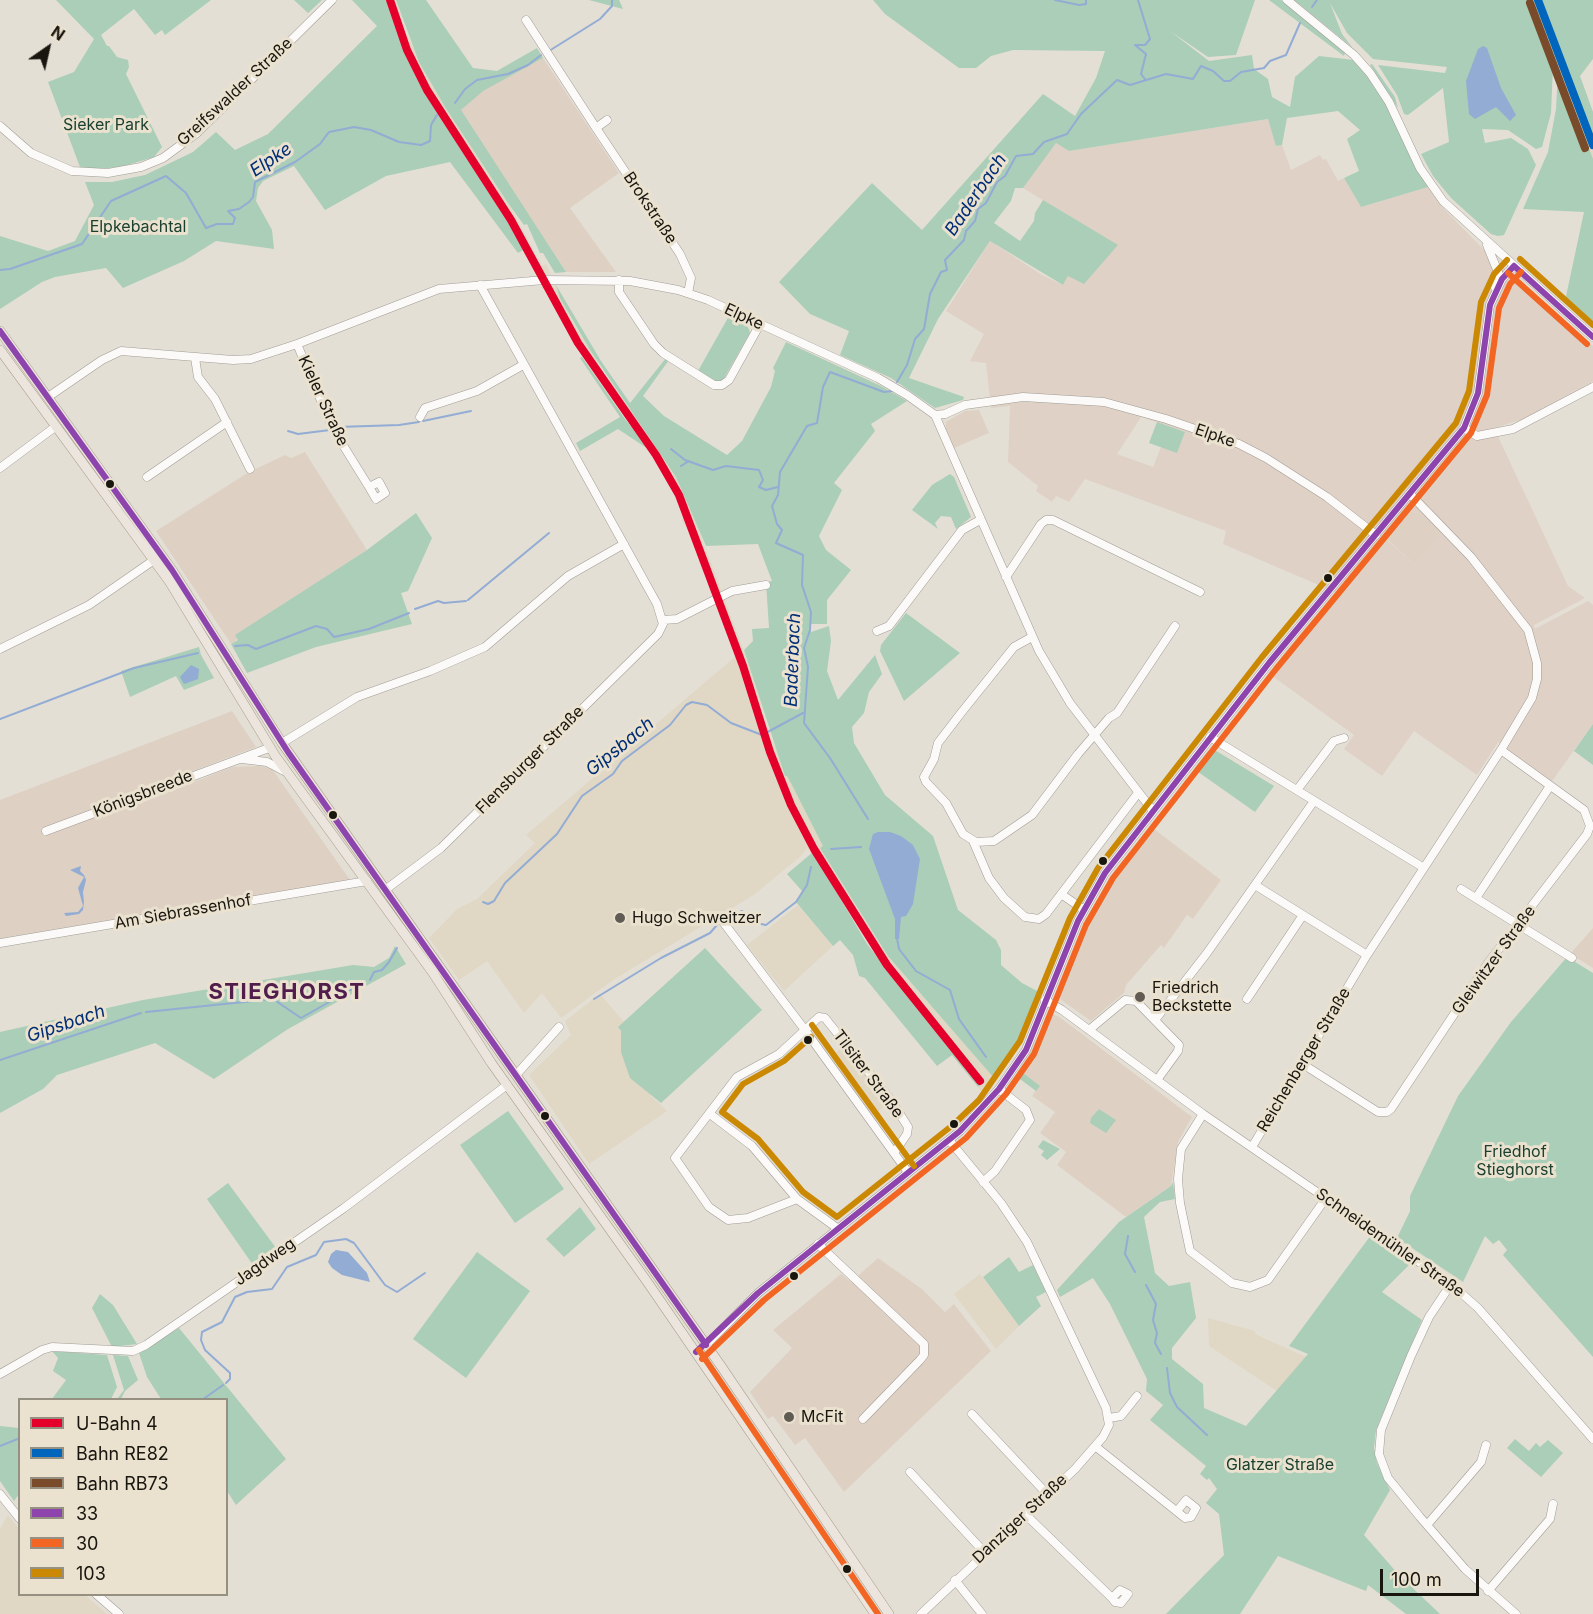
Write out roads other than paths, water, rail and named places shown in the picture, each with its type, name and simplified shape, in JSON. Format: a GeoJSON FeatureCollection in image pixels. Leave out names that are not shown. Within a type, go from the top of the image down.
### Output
{"type":"FeatureCollection","features":[{"type":"Feature","properties":{"kind":"main road"},"geometry":{"type":"LineString","coordinates":[[0,331],[179,580],[282,743],[706,1345],[889,1614]]}},
{"type":"Feature","properties":{"kind":"main road"},"geometry":{"type":"LineString","coordinates":[[0,350],[154,560],[188,610],[270,748],[433,973],[507,1085],[696,1352],[875,1614]]}},
{"type":"Feature","properties":{"kind":"main road"},"geometry":{"type":"LineString","coordinates":[[38,404],[48,397]]}},
{"type":"Feature","properties":{"kind":"main road"},"geometry":{"type":"LineString","coordinates":[[55,428],[65,420]]}},
{"type":"Feature","properties":{"kind":"main road"},"geometry":{"type":"LineString","coordinates":[[270,748],[282,743]]}},
{"type":"Feature","properties":{"kind":"main road"},"geometry":{"type":"LineString","coordinates":[[507,1085],[516,1075]]}},
{"type":"Feature","properties":{"kind":"main road"},"geometry":{"type":"LineString","coordinates":[[696,1352],[706,1345]]}},
{"type":"Feature","properties":{"kind":"main road"},"geometry":{"type":"LineString","coordinates":[[746,1427],[757,1420]]}},
{"type":"Feature","properties":{"kind":"street","name":"Greifswalder Straße"},"geometry":{"type":"LineString","coordinates":[[0,126],[31,153],[72,171],[108,173],[141,167],[163,158],[196,132],[332,0]]}},
{"type":"Feature","properties":{"kind":"street"},"geometry":{"type":"LineString","coordinates":[[1287,0],[1354,55],[1370,73],[1389,102],[1430,184],[1443,201],[1593,337]]}},
{"type":"Feature","properties":{"kind":"street","name":"Brokstraße"},"geometry":{"type":"LineString","coordinates":[[526,20],[680,254],[691,278],[688,293]]}},
{"type":"Feature","properties":{"kind":"street"},"geometry":{"type":"LineString","coordinates":[[596,128],[607,120]]}},
{"type":"Feature","properties":{"kind":"street"},"geometry":{"type":"LineString","coordinates":[[706,1345],[758,1293],[949,1140],[978,1114],[999,1089],[1028,1045],[1083,909],[1112,863],[1210,737],[1464,428],[1478,393],[1486,321],[1498,272],[1483,238]]}},
{"type":"Feature","properties":{"kind":"street"},"geometry":{"type":"LineString","coordinates":[[1494,294],[1514,266]]}},
{"type":"Feature","properties":{"kind":"street","name":"Elpke"},"geometry":{"type":"LineString","coordinates":[[48,397],[102,360],[121,351],[195,358],[251,359],[297,344],[432,291],[567,279],[619,280],[655,284],[688,293],[891,385],[935,416],[965,405],[1019,397],[1093,401],[1131,408],[1239,444],[1266,458],[1327,497],[1376,534]]}},
{"type":"Feature","properties":{"kind":"street"},"geometry":{"type":"LineString","coordinates":[[619,280],[620,292],[654,344],[663,353],[714,385],[722,385],[729,380],[760,324]]}},
{"type":"Feature","properties":{"kind":"street"},"geometry":{"type":"LineString","coordinates":[[480,285],[664,620],[677,619],[732,591],[766,585]]}},
{"type":"Feature","properties":{"kind":"street","name":"Kieler Straße"},"geometry":{"type":"LineString","coordinates":[[297,344],[333,429],[369,487]]}},
{"type":"Feature","properties":{"kind":"street"},"geometry":{"type":"LineString","coordinates":[[195,358],[198,377],[211,393],[250,469]]}},
{"type":"Feature","properties":{"kind":"street"},"geometry":{"type":"LineString","coordinates":[[420,417],[427,407],[477,391],[523,365]]}},
{"type":"Feature","properties":{"kind":"street"},"geometry":{"type":"LineString","coordinates":[[1464,428],[1477,436],[1513,429],[1593,387]]}},
{"type":"Feature","properties":{"kind":"street"},"geometry":{"type":"LineString","coordinates":[[935,416],[1032,637],[1059,686],[1095,737],[1153,811]]}},
{"type":"Feature","properties":{"kind":"street"},"geometry":{"type":"LineString","coordinates":[[147,477],[227,422]]}},
{"type":"Feature","properties":{"kind":"street"},"geometry":{"type":"LineString","coordinates":[[0,468],[55,428]]}},
{"type":"Feature","properties":{"kind":"street","name":"Reichenberger Straße"},"geometry":{"type":"LineString","coordinates":[[1252,1147],[1367,955],[1501,750],[1532,698],[1537,679],[1534,645],[1528,630],[1471,557],[1410,494]]}},
{"type":"Feature","properties":{"kind":"street"},"geometry":{"type":"LineString","coordinates":[[877,631],[889,626],[962,530],[980,520]]}},
{"type":"Feature","properties":{"kind":"street"},"geometry":{"type":"LineString","coordinates":[[1005,577],[1041,524],[1046,520],[1053,520],[1200,592]]}},
{"type":"Feature","properties":{"kind":"street"},"geometry":{"type":"LineString","coordinates":[[282,743],[357,697],[436,669],[485,647],[568,576],[624,544]]}},
{"type":"Feature","properties":{"kind":"street"},"geometry":{"type":"LineString","coordinates":[[0,649],[91,604],[154,560]]}},
{"type":"Feature","properties":{"kind":"street","name":"Flensburger Straße"},"geometry":{"type":"LineString","coordinates":[[385,890],[441,848],[658,634],[664,620]]}},
{"type":"Feature","properties":{"kind":"street"},"geometry":{"type":"LineString","coordinates":[[982,860],[983,852],[990,843],[1032,815],[1078,754],[1109,718],[1117,713],[1175,626]]}},
{"type":"Feature","properties":{"kind":"street"},"geometry":{"type":"LineString","coordinates":[[1032,637],[1009,652],[936,749],[924,780],[946,803],[960,830],[973,841],[999,893],[1012,907],[1029,918],[1041,918],[1138,793]]}},
{"type":"Feature","properties":{"kind":"street"},"geometry":{"type":"LineString","coordinates":[[1210,737],[1424,868]]}},
{"type":"Feature","properties":{"kind":"street"},"geometry":{"type":"LineString","coordinates":[[1297,790],[1334,741],[1344,738]]}},
{"type":"Feature","properties":{"kind":"street","name":"Königsbreede"},"geometry":{"type":"LineString","coordinates":[[46,831],[270,748]]}},
{"type":"Feature","properties":{"kind":"street","name":"Gleiwitzer Straße"},"geometry":{"type":"LineString","coordinates":[[1302,1063],[1378,1112],[1387,1112],[1395,1105],[1488,963],[1590,826],[1584,810],[1501,750]]}},
{"type":"Feature","properties":{"kind":"street"},"geometry":{"type":"LineString","coordinates":[[240,758],[267,762],[288,774]]}},
{"type":"Feature","properties":{"kind":"street"},"geometry":{"type":"LineString","coordinates":[[1476,898],[1550,786]]}},
{"type":"Feature","properties":{"kind":"street"},"geometry":{"type":"LineString","coordinates":[[1155,1020],[1208,953],[1314,801]]}},
{"type":"Feature","properties":{"kind":"street"},"geometry":{"type":"LineString","coordinates":[[973,841],[990,843]]}},
{"type":"Feature","properties":{"kind":"street","name":"Am Siebrassenhof"},"geometry":{"type":"LineString","coordinates":[[0,943],[367,881]]}},
{"type":"Feature","properties":{"kind":"street"},"geometry":{"type":"LineString","coordinates":[[1256,885],[1367,955]]}},
{"type":"Feature","properties":{"kind":"street"},"geometry":{"type":"LineString","coordinates":[[1461,890],[1572,958]]}},
{"type":"Feature","properties":{"kind":"street"},"geometry":{"type":"LineString","coordinates":[[1061,894],[1083,909]]}},
{"type":"Feature","properties":{"kind":"street"},"geometry":{"type":"LineString","coordinates":[[1247,999],[1303,915]]}},
{"type":"Feature","properties":{"kind":"street"},"geometry":{"type":"LineString","coordinates":[[720,918],[908,1171]]}},
{"type":"Feature","properties":{"kind":"street"},"geometry":{"type":"LineString","coordinates":[[1089,1030],[1129,999],[1136,1001],[1179,1045],[1178,1051],[1156,1080]]}},
{"type":"Feature","properties":{"kind":"street","name":"Schneidemühler Straße"},"geometry":{"type":"LineString","coordinates":[[1045,1000],[1203,1114],[1451,1284],[1478,1308],[1593,1439]]}},
{"type":"Feature","properties":{"kind":"street","name":"Tilsiter Straße"},"geometry":{"type":"LineString","coordinates":[[805,1030],[819,1017],[825,1018],[891,1100],[908,1127],[894,1153]]}},
{"type":"Feature","properties":{"kind":"street"},"geometry":{"type":"LineString","coordinates":[[516,1075],[559,1027]]}},
{"type":"Feature","properties":{"kind":"street"},"geometry":{"type":"LineString","coordinates":[[796,1199],[736,1221],[719,1216],[675,1158],[737,1077],[779,1054],[805,1030]]}},
{"type":"Feature","properties":{"kind":"street","name":"Jagdweg"},"geometry":{"type":"LineString","coordinates":[[0,1374],[52,1347],[133,1352],[146,1345],[344,1208],[507,1085]]}},
{"type":"Feature","properties":{"kind":"street"},"geometry":{"type":"LineString","coordinates":[[983,1182],[995,1171],[1030,1120],[1026,1110],[999,1089]]}},
{"type":"Feature","properties":{"kind":"street"},"geometry":{"type":"LineString","coordinates":[[710,1114],[752,1146],[796,1199],[837,1228]]}},
{"type":"Feature","properties":{"kind":"street"},"geometry":{"type":"LineString","coordinates":[[1203,1114],[1181,1149],[1178,1179],[1180,1203],[1190,1251],[1232,1283],[1250,1287],[1268,1280],[1326,1197]]}},
{"type":"Feature","properties":{"kind":"street"},"geometry":{"type":"LineString","coordinates":[[949,1140],[1013,1220],[1027,1242],[1108,1418],[1121,1416],[1137,1396]]}},
{"type":"Feature","properties":{"kind":"street"},"geometry":{"type":"LineString","coordinates":[[818,1244],[924,1344],[924,1355],[920,1360],[863,1419]]}},
{"type":"Feature","properties":{"kind":"street"},"geometry":{"type":"LineString","coordinates":[[1451,1284],[1423,1328],[1383,1424],[1378,1446],[1381,1465],[1388,1478],[1427,1525],[1488,1591],[1516,1614]]}},
{"type":"Feature","properties":{"kind":"street"},"geometry":{"type":"LineString","coordinates":[[972,1414],[1048,1495]]}},
{"type":"Feature","properties":{"kind":"street","name":"Danziger Straße"},"geometry":{"type":"LineString","coordinates":[[921,1614],[1048,1495],[1095,1446],[1106,1431],[1108,1418]]}},
{"type":"Feature","properties":{"kind":"street"},"geometry":{"type":"LineString","coordinates":[[1427,1525],[1481,1462],[1486,1445]]}},
{"type":"Feature","properties":{"kind":"street"},"geometry":{"type":"LineString","coordinates":[[1095,1446],[1177,1511]]}},
{"type":"Feature","properties":{"kind":"street"},"geometry":{"type":"LineString","coordinates":[[910,1472],[985,1553]]}},
{"type":"Feature","properties":{"kind":"street"},"geometry":{"type":"LineString","coordinates":[[0,1494],[18,1516]]}},
{"type":"Feature","properties":{"kind":"street"},"geometry":{"type":"LineString","coordinates":[[1488,1591],[1550,1519],[1553,1504]]}},
{"type":"Feature","properties":{"kind":"street"},"geometry":{"type":"LineString","coordinates":[[1026,1515],[1112,1598]]}},
{"type":"Feature","properties":{"kind":"street"},"geometry":{"type":"LineString","coordinates":[[955,1580],[982,1614]]}},
{"type":"Feature","properties":{"kind":"street"},"geometry":{"type":"LineString","coordinates":[[98,1596],[119,1614]]}},
{"type":"Feature","properties":{"kind":"water"},"geometry":{"type":"Polygon","coordinates":[[[1483,46],[1487,48],[1501,88],[1516,115],[1510,121],[1496,107],[1475,119],[1469,114],[1466,81],[1478,49],[1483,46]]]}},
{"type":"Feature","properties":{"kind":"water"},"geometry":{"type":"Polygon","coordinates":[[[191,665],[199,669],[198,679],[184,684],[180,677],[191,665]]]}},
{"type":"Feature","properties":{"kind":"water"},"geometry":{"type":"Polygon","coordinates":[[[890,832],[901,836],[913,845],[920,859],[913,904],[906,916],[901,917],[899,939],[895,939],[895,919],[869,849],[873,834],[890,832]]]}},
{"type":"Feature","properties":{"kind":"water"},"geometry":{"type":"Polygon","coordinates":[[[81,866],[80,871],[84,875],[86,880],[83,910],[79,914],[66,916],[64,913],[78,912],[83,906],[78,888],[84,877],[70,870],[81,866]]]}},
{"type":"Feature","properties":{"kind":"water"},"geometry":{"type":"Polygon","coordinates":[[[336,1250],[348,1252],[367,1273],[370,1282],[342,1275],[332,1268],[328,1262],[331,1254],[336,1250]]]}},
{"type":"Feature","properties":{"kind":"waterway","name":"Elpke"},"geometry":{"type":"LineString","coordinates":[[549,51],[600,19],[612,6],[612,0]]}},
{"type":"Feature","properties":{"kind":"waterway","name":"Elpke"},"geometry":{"type":"LineString","coordinates":[[1055,0],[1079,5],[1086,4],[1086,0]]}},
{"type":"Feature","properties":{"kind":"waterway","name":"Baderbach"},"geometry":{"type":"LineString","coordinates":[[1138,0],[1150,39],[1145,45],[1135,45],[1146,54],[1141,74],[1145,79]]}},
{"type":"Feature","properties":{"kind":"waterway","name":"Baderbach"},"geometry":{"type":"LineString","coordinates":[[1312,7],[1317,0]]}},
{"type":"Feature","properties":{"kind":"waterway","name":"Baderbach"},"geometry":{"type":"LineString","coordinates":[[897,382],[907,365],[915,339],[924,329],[930,294],[941,272],[947,270],[945,260],[964,240],[966,231],[975,221],[978,209],[986,203],[997,182],[1005,176],[1016,156],[1033,154],[1044,142],[1067,134],[1081,114],[1117,80],[1130,85],[1166,74],[1193,79],[1201,66],[1213,71],[1224,81],[1230,81],[1241,72],[1264,68],[1270,61],[1286,55],[1300,23]]}},
{"type":"Feature","properties":{"kind":"waterway","name":"Elpke"},"geometry":{"type":"LineString","coordinates":[[455,103],[465,89],[477,80],[508,74],[528,65],[541,55]]}},
{"type":"Feature","properties":{"kind":"waterway","name":"Elpke"},"geometry":{"type":"LineString","coordinates":[[0,270],[10,269],[82,244],[111,201],[166,176],[186,193],[206,228],[217,224],[233,224],[235,218],[228,211],[239,209],[249,202],[253,197],[255,182],[295,162],[320,144],[329,132],[354,127],[371,130],[399,142],[421,145],[430,141],[431,125],[437,115]]}},
{"type":"Feature","properties":{"kind":"waterway","name":"Baderbach"},"geometry":{"type":"LineString","coordinates":[[868,819],[830,758],[804,723],[808,667],[804,648],[810,630],[811,612],[802,585],[803,555],[776,543],[782,530],[777,524],[772,506],[778,495],[780,472],[807,426],[817,423],[823,387],[830,372],[884,392],[892,391]]}},
{"type":"Feature","properties":{"kind":"waterway"},"geometry":{"type":"LineString","coordinates":[[423,421],[471,411]]}},
{"type":"Feature","properties":{"kind":"waterway"},"geometry":{"type":"LineString","coordinates":[[338,427],[419,422]]}},
{"type":"Feature","properties":{"kind":"waterway"},"geometry":{"type":"LineString","coordinates":[[288,431],[298,434],[330,430]]}},
{"type":"Feature","properties":{"kind":"waterway"},"geometry":{"type":"LineString","coordinates":[[671,449],[685,460],[713,470],[726,466],[759,470],[763,480],[759,487],[766,490],[778,487]]}},
{"type":"Feature","properties":{"kind":"waterway"},"geometry":{"type":"LineString","coordinates":[[681,466],[689,461]]}},
{"type":"Feature","properties":{"kind":"waterway"},"geometry":{"type":"LineString","coordinates":[[468,600],[549,533]]}},
{"type":"Feature","properties":{"kind":"waterway"},"geometry":{"type":"LineString","coordinates":[[415,609],[438,601],[444,603],[466,601]]}},
{"type":"Feature","properties":{"kind":"waterway"},"geometry":{"type":"LineString","coordinates":[[235,646],[248,645],[256,649],[316,626],[327,629],[334,637],[369,629],[409,613]]}},
{"type":"Feature","properties":{"kind":"waterway"},"geometry":{"type":"LineString","coordinates":[[0,719],[134,668],[198,653]]}},
{"type":"Feature","properties":{"kind":"waterway","name":"Gipsbach"},"geometry":{"type":"LineString","coordinates":[[483,902],[488,904],[494,901],[505,883],[557,834],[582,796],[613,774],[622,761],[670,725],[686,705],[692,702],[707,705],[731,723],[762,735],[803,713]]}},
{"type":"Feature","properties":{"kind":"waterway"},"geometry":{"type":"LineString","coordinates":[[831,849],[861,847]]}},
{"type":"Feature","properties":{"kind":"waterway"},"geometry":{"type":"LineString","coordinates":[[731,917],[742,911],[766,925],[796,902],[807,885],[811,867]]}},
{"type":"Feature","properties":{"kind":"waterway"},"geometry":{"type":"LineString","coordinates":[[594,999],[661,958],[710,933],[717,925]]}},
{"type":"Feature","properties":{"kind":"waterway","name":"Baderbach"},"geometry":{"type":"LineString","coordinates":[[897,938],[899,949],[916,971],[950,990],[959,1019],[986,1057]]}},
{"type":"Feature","properties":{"kind":"waterway","name":"Gipsbach"},"geometry":{"type":"LineString","coordinates":[[370,980],[374,972],[382,970],[389,962],[397,948]]}},
{"type":"Feature","properties":{"kind":"waterway","name":"Gipsbach"},"geometry":{"type":"LineString","coordinates":[[146,1012],[273,999],[301,1018],[359,985]]}},
{"type":"Feature","properties":{"kind":"waterway","name":"Gipsbach"},"geometry":{"type":"LineString","coordinates":[[0,1060],[141,1013]]}},
{"type":"Feature","properties":{"kind":"waterway","name":"Baderbach"},"geometry":{"type":"LineString","coordinates":[[1128,1236],[1125,1254],[1135,1272]]}},
{"type":"Feature","properties":{"kind":"waterway"},"geometry":{"type":"LineString","coordinates":[[226,1383],[230,1379],[230,1373],[205,1350],[201,1340],[202,1332],[222,1322],[235,1297],[247,1292],[272,1289],[287,1267],[316,1255],[324,1242],[346,1239],[354,1243],[385,1285],[397,1292],[425,1273]]}},
{"type":"Feature","properties":{"kind":"waterway","name":"Baderbach"},"geometry":{"type":"LineString","coordinates":[[1146,1285],[1156,1304],[1153,1320],[1157,1333],[1155,1343],[1161,1354]]}},
{"type":"Feature","properties":{"kind":"waterway","name":"Baderbach"},"geometry":{"type":"LineString","coordinates":[[1167,1368],[1170,1393],[1177,1407],[1207,1435]]}},
{"type":"Feature","properties":{"kind":"waterway"},"geometry":{"type":"LineString","coordinates":[[205,1398],[223,1385]]}},
{"type":"Feature","properties":{"kind":"waterway"},"geometry":{"type":"LineString","coordinates":[[0,1446],[18,1439]]}},
{"type":"Feature","properties":{"kind":"metro line","name":"4"},"geometry":{"type":"LineString","coordinates":[[390,0],[407,50],[427,90],[511,220],[578,343],[656,455],[679,495],[743,666],[770,752],[791,805],[814,849],[887,965],[980,1081]]}},
{"type":"Feature","properties":{"kind":"rail line","name":"RE82"},"geometry":{"type":"LineString","coordinates":[[1538,0],[1593,145]]}},
{"type":"Feature","properties":{"kind":"rail line","name":"RB73"},"geometry":{"type":"LineString","coordinates":[[1530,3],[1585,148]]}},
{"type":"Feature","properties":{"kind":"place","name":"Hugo Schweitzer"},"geometry":{"type":"Point","coordinates":[620,918]}},
{"type":"Feature","properties":{"kind":"place","name":"Friedrich Beckstette"},"geometry":{"type":"Point","coordinates":[1140,997]}},
{"type":"Feature","properties":{"kind":"place","name":"McFit"},"geometry":{"type":"Point","coordinates":[789,1417]}},
{"type":"Feature","properties":{"kind":"district","name":"STIEGHORST"},"geometry":{"type":"Point","coordinates":[287,992]}},
{"type":"Feature","properties":{"kind":"park label","name":"Sieker Park"},"geometry":{"type":"Point","coordinates":[106,125]}},
{"type":"Feature","properties":{"kind":"park label","name":"Elpkebachtal"},"geometry":{"type":"Point","coordinates":[138,227]}},
{"type":"Feature","properties":{"kind":"park label","name":"Friedhof Stieghorst"},"geometry":{"type":"Point","coordinates":[1515,1161]}},
{"type":"Feature","properties":{"kind":"park label","name":"Glatzer Straße"},"geometry":{"type":"Point","coordinates":[1280,1465]}}]}
